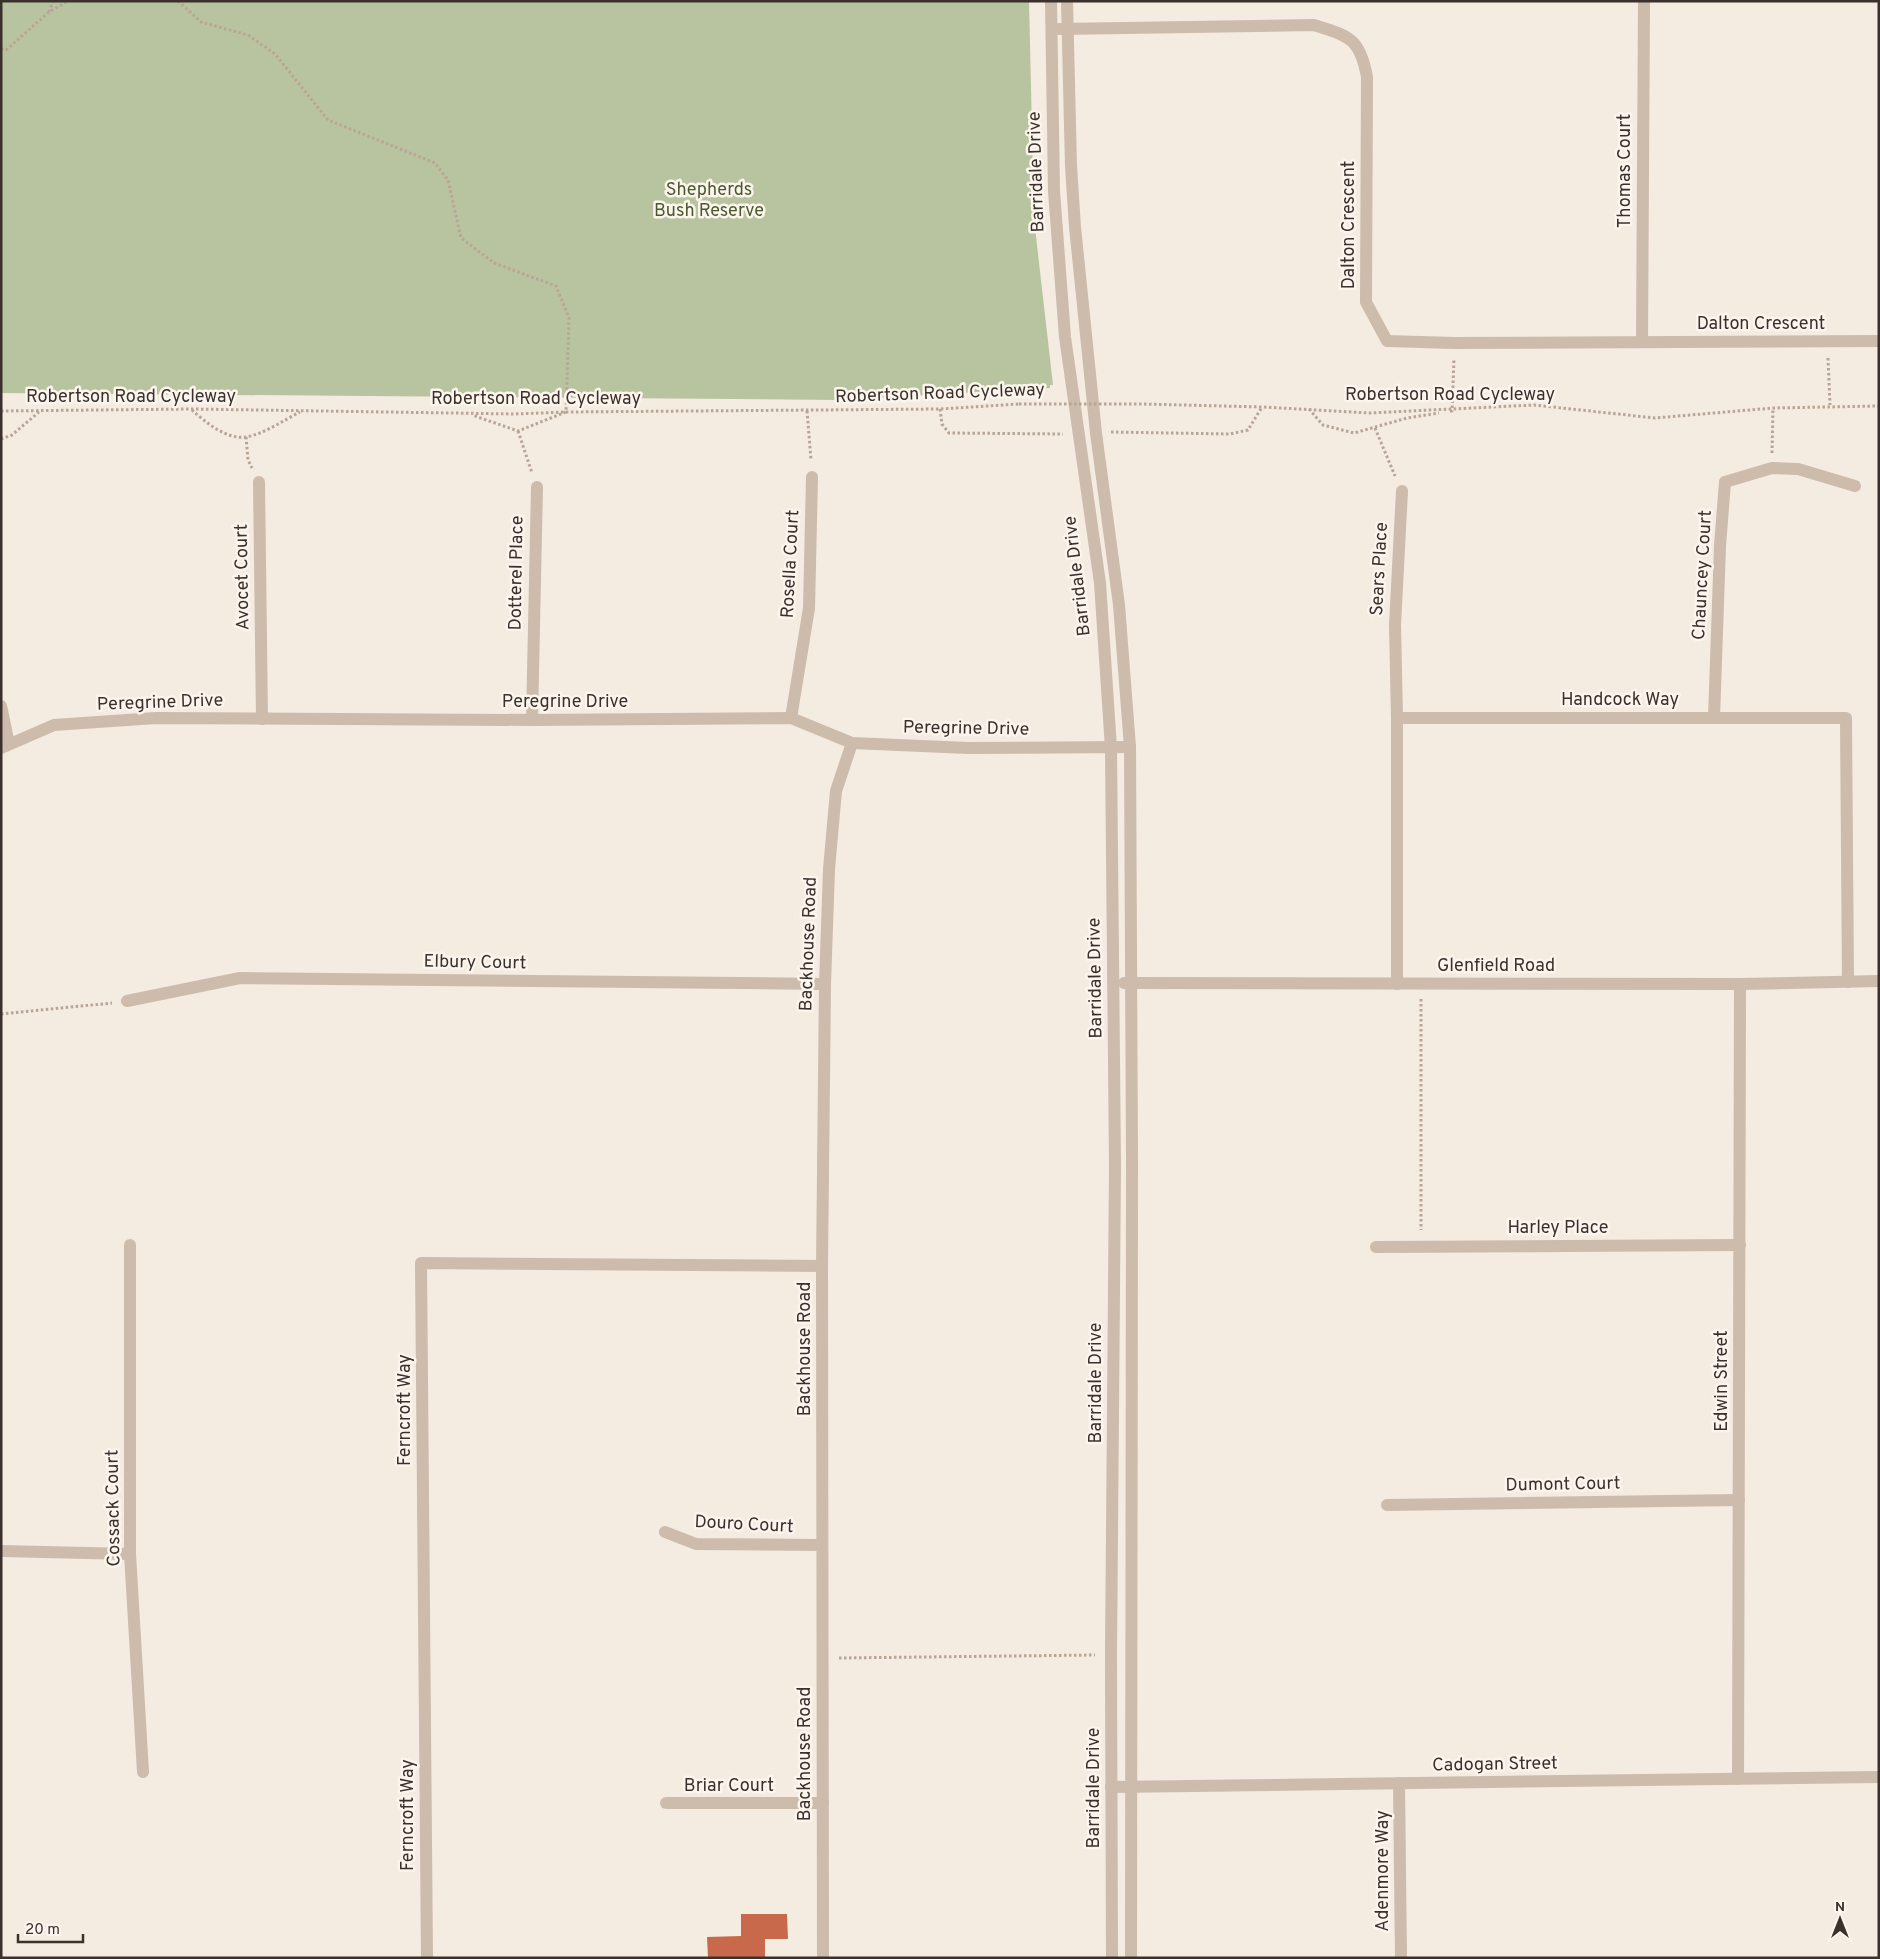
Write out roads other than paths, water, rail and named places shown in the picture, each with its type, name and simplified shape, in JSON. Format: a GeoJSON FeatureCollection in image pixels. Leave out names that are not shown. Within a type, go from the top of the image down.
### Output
{"type":"FeatureCollection","features":[{"type":"Feature","properties":{"kind":"street","name":"Barridale Drive"},"geometry":{"type":"LineString","coordinates":[[1051,1],[1054,191],[1064,327],[1100,583],[1111,748],[1114,983],[1111,1655],[1112,1958]]}},
{"type":"Feature","properties":{"kind":"street","name":"Barridale Drive"},"geometry":{"type":"LineString","coordinates":[[1066,1],[1075,227],[1096,433],[1114,552],[1124,654],[1130,747],[1132,983],[1131,1958]]}},
{"type":"Feature","properties":{"kind":"street","name":"Thomas Court"},"geometry":{"type":"LineString","coordinates":[[1642,341],[1644,1]]}},
{"type":"Feature","properties":{"kind":"street","name":"Dalton Crescent"},"geometry":{"type":"LineString","coordinates":[[1050,29],[1314,26],[1339,33],[1352,40],[1363,55],[1367,77],[1366,302],[1387,341],[1454,343],[1879,341]]}},
{"type":"Feature","properties":{"kind":"street","name":"Chauncey Court"},"geometry":{"type":"LineString","coordinates":[[1714,718],[1720,546],[1726,482],[1772,468],[1798,469],[1855,486]]}},
{"type":"Feature","properties":{"kind":"street","name":"Rosella Court"},"geometry":{"type":"LineString","coordinates":[[791,718],[809,608],[812,477]]}},
{"type":"Feature","properties":{"kind":"street","name":"Avocet Court"},"geometry":{"type":"LineString","coordinates":[[258,482],[262,719]]}},
{"type":"Feature","properties":{"kind":"street","name":"Dotterel Place"},"geometry":{"type":"LineString","coordinates":[[532,720],[537,487]]}},
{"type":"Feature","properties":{"kind":"street","name":"Sears Place"},"geometry":{"type":"LineString","coordinates":[[1397,718],[1395,625],[1402,491]]}},
{"type":"Feature","properties":{"kind":"street"},"geometry":{"type":"LineString","coordinates":[[1,706],[5,746]]}},
{"type":"Feature","properties":{"kind":"street","name":"Peregrine Drive"},"geometry":{"type":"LineString","coordinates":[[5,746],[54,725],[156,718],[532,720],[791,718],[852,743],[968,748],[1130,747]]}},
{"type":"Feature","properties":{"kind":"street","name":"Handcock Way"},"geometry":{"type":"LineString","coordinates":[[1397,718],[1846,718],[1848,982]]}},
{"type":"Feature","properties":{"kind":"street"},"geometry":{"type":"LineString","coordinates":[[1397,718],[1397,984]]}},
{"type":"Feature","properties":{"kind":"street","name":"Backhouse Road"},"geometry":{"type":"LineString","coordinates":[[823,1958],[822,1266],[825,984],[829,869],[836,790],[852,743]]}},
{"type":"Feature","properties":{"kind":"street","name":"Elbury Court"},"geometry":{"type":"LineString","coordinates":[[128,1001],[240,978],[825,984]]}},
{"type":"Feature","properties":{"kind":"street","name":"Glenfield Road"},"geometry":{"type":"LineString","coordinates":[[1114,983],[1740,984],[1879,981]]}},
{"type":"Feature","properties":{"kind":"street","name":"Edwin Street"},"geometry":{"type":"LineString","coordinates":[[1738,1779],[1740,984]]}},
{"type":"Feature","properties":{"kind":"street","name":"Cossack Court"},"geometry":{"type":"LineString","coordinates":[[130,1245],[130,1554],[143,1772]]}},
{"type":"Feature","properties":{"kind":"street","name":"Harley Place"},"geometry":{"type":"LineString","coordinates":[[1376,1247],[1740,1245]]}},
{"type":"Feature","properties":{"kind":"street","name":"Ferncroft Way"},"geometry":{"type":"LineString","coordinates":[[427,1958],[421,1263],[822,1266]]}},
{"type":"Feature","properties":{"kind":"street","name":"Dumont Court"},"geometry":{"type":"LineString","coordinates":[[1387,1506],[1739,1500]]}},
{"type":"Feature","properties":{"kind":"street","name":"Douro Court"},"geometry":{"type":"LineString","coordinates":[[665,1532],[696,1544],[822,1545]]}},
{"type":"Feature","properties":{"kind":"street"},"geometry":{"type":"LineString","coordinates":[[1,1550],[130,1554]]}},
{"type":"Feature","properties":{"kind":"street","name":"Cadogan Street"},"geometry":{"type":"LineString","coordinates":[[1111,1787],[1879,1777]]}},
{"type":"Feature","properties":{"kind":"street","name":"Adenmore Way"},"geometry":{"type":"LineString","coordinates":[[1400,1784],[1401,1958]]}},
{"type":"Feature","properties":{"kind":"street","name":"Briar Court"},"geometry":{"type":"LineString","coordinates":[[666,1803],[823,1803]]}},
{"type":"Feature","properties":{"kind":"park label","name":"Shepherds Bush Reserve"},"geometry":{"type":"Point","coordinates":[709,200]}}]}
